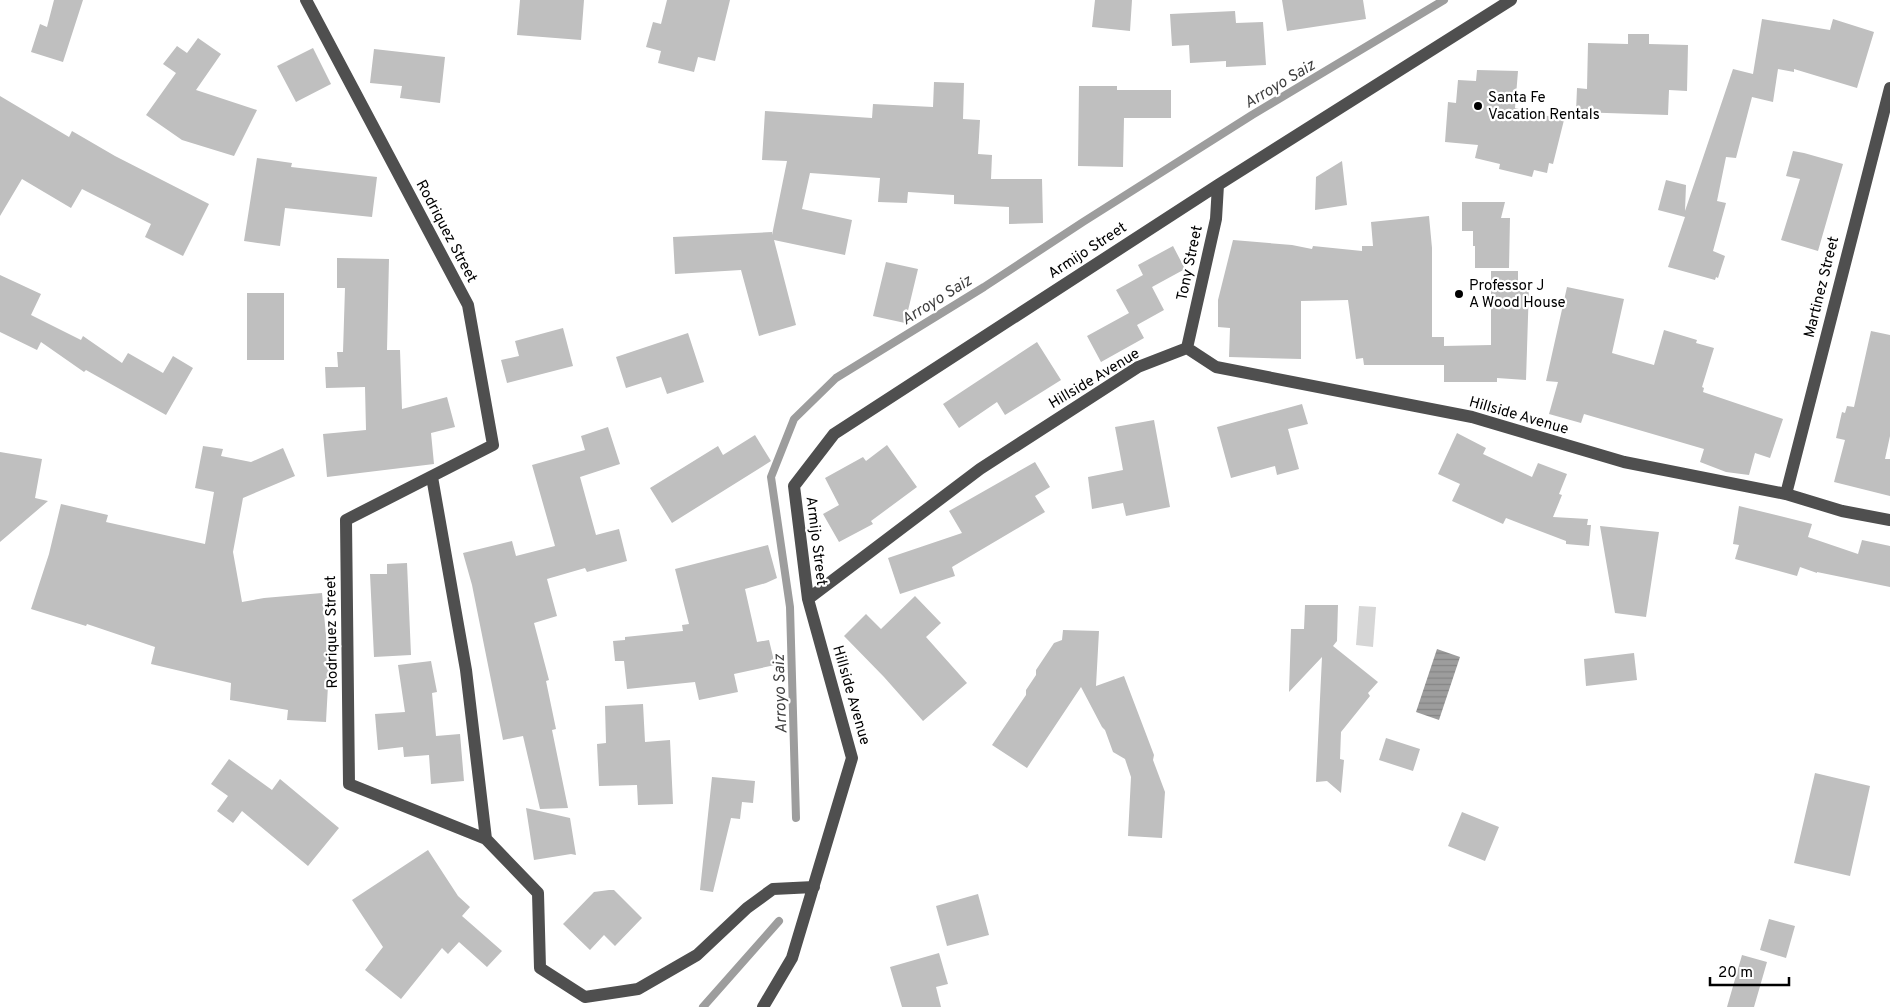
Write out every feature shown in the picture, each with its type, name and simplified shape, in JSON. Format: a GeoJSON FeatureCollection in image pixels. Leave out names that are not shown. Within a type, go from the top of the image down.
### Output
{"type":"FeatureCollection","features":[{"type":"Feature","properties":{"kind":"street","name":"Rodriquez Street"},"geometry":{"type":"LineString","coordinates":[[306,0],[468,306],[493,445],[346,520],[349,784],[486,838],[538,893],[540,968],[585,996],[638,989],[696,955],[748,908],[773,889],[814,887]]}},
{"type":"Feature","properties":{"kind":"street","name":"Armijo Street"},"geometry":{"type":"LineString","coordinates":[[808,599],[794,486],[834,434],[1218,185],[1511,0]]}},
{"type":"Feature","properties":{"kind":"street","name":"Martinez Street"},"geometry":{"type":"LineString","coordinates":[[1786,494],[1890,88]]}},
{"type":"Feature","properties":{"kind":"street","name":"Tony Street"},"geometry":{"type":"LineString","coordinates":[[1187,348],[1216,219],[1218,185]]}},
{"type":"Feature","properties":{"kind":"street","name":"Hillside Avenue"},"geometry":{"type":"LineString","coordinates":[[763,1007],[792,958],[852,758],[808,599],[980,469],[1138,367],[1187,348],[1216,368],[1472,417],[1624,462],[1786,494],[1842,511],[1890,520]]}},
{"type":"Feature","properties":{"kind":"street"},"geometry":{"type":"LineString","coordinates":[[432,476],[466,670],[486,838]]}},
{"type":"Feature","properties":{"kind":"shaded area"},"geometry":{"type":"Polygon","coordinates":[[[1359,606],[1376,607],[1373,647],[1356,645],[1359,606]]]}},
{"type":"Feature","properties":{"kind":"shaded area"},"geometry":{"type":"Polygon","coordinates":[[[1437,649],[1460,657],[1439,720],[1416,712],[1437,649]]]}},
{"type":"Feature","properties":{"kind":"building"},"geometry":{"type":"Polygon","coordinates":[[[54,0],[83,0],[63,62],[31,52],[40,24],[47,27],[54,0]]]}},
{"type":"Feature","properties":{"kind":"building"},"geometry":{"type":"Polygon","coordinates":[[[520,0],[584,0],[581,40],[517,35],[520,0]]]}},
{"type":"Feature","properties":{"kind":"building"},"geometry":{"type":"Polygon","coordinates":[[[667,0],[730,0],[715,61],[698,57],[694,72],[658,63],[661,51],[646,47],[653,22],[661,24],[667,0]]]}},
{"type":"Feature","properties":{"kind":"building"},"geometry":{"type":"Polygon","coordinates":[[[1095,0],[1132,0],[1130,31],[1092,27],[1095,0]]]}},
{"type":"Feature","properties":{"kind":"building"},"geometry":{"type":"Polygon","coordinates":[[[1282,0],[1363,0],[1366,19],[1287,31],[1282,0]]]}},
{"type":"Feature","properties":{"kind":"building"},"geometry":{"type":"Polygon","coordinates":[[[1235,11],[1236,23],[1263,22],[1266,65],[1226,67],[1226,61],[1190,63],[1189,45],[1172,46],[1170,14],[1235,11]]]}},
{"type":"Feature","properties":{"kind":"building"},"geometry":{"type":"Polygon","coordinates":[[[1762,19],[1830,30],[1833,19],[1874,32],[1857,88],[1794,69],[1794,72],[1778,69],[1773,102],[1752,97],[1736,158],[1726,157],[1717,201],[1726,203],[1713,251],[1725,256],[1718,278],[1716,277],[1715,280],[1668,267],[1685,217],[1658,210],[1666,180],[1686,185],[1685,211],[1733,69],[1753,74],[1762,19]]]}},
{"type":"Feature","properties":{"kind":"building"},"geometry":{"type":"Polygon","coordinates":[[[1628,34],[1649,34],[1649,44],[1688,45],[1687,91],[1669,90],[1668,115],[1576,112],[1577,88],[1587,89],[1588,43],[1628,44],[1628,34]]]}},
{"type":"Feature","properties":{"kind":"building"},"geometry":{"type":"Polygon","coordinates":[[[198,38],[221,54],[196,90],[257,110],[234,156],[182,140],[146,115],[176,73],[163,64],[177,46],[187,53],[198,38]]]}},
{"type":"Feature","properties":{"kind":"building"},"geometry":{"type":"Polygon","coordinates":[[[313,48],[331,84],[296,102],[277,66],[313,48]]]}},
{"type":"Feature","properties":{"kind":"building"},"geometry":{"type":"Polygon","coordinates":[[[374,49],[445,57],[440,103],[400,98],[402,86],[370,83],[374,49]]]}},
{"type":"Feature","properties":{"kind":"building"},"geometry":{"type":"Polygon","coordinates":[[[1477,70],[1518,71],[1515,108],[1564,120],[1553,164],[1549,163],[1547,173],[1534,170],[1532,177],[1499,169],[1500,164],[1475,158],[1478,145],[1445,142],[1448,102],[1456,103],[1458,80],[1476,81],[1477,70]]]}},
{"type":"Feature","properties":{"kind":"building"},"geometry":{"type":"Polygon","coordinates":[[[934,82],[964,83],[963,119],[980,120],[978,154],[992,155],[991,179],[1042,179],[1043,223],[1009,224],[1009,207],[954,204],[954,195],[908,192],[907,203],[878,202],[880,178],[810,173],[802,209],[852,220],[845,255],[774,240],[796,325],[759,336],[741,270],[675,274],[673,237],[772,232],[772,235],[787,161],[762,160],[765,111],[872,118],[873,104],[933,107],[934,82]]]}},
{"type":"Feature","properties":{"kind":"building"},"geometry":{"type":"Polygon","coordinates":[[[1079,86],[1117,86],[1117,90],[1171,90],[1171,118],[1124,118],[1123,167],[1078,166],[1079,86]]]}},
{"type":"Feature","properties":{"kind":"building"},"geometry":{"type":"Polygon","coordinates":[[[0,96],[69,137],[72,131],[115,156],[209,204],[183,256],[145,237],[151,224],[82,189],[71,208],[22,179],[0,216],[0,96]]]}},
{"type":"Feature","properties":{"kind":"building"},"geometry":{"type":"Polygon","coordinates":[[[1793,151],[1843,164],[1818,251],[1781,240],[1800,179],[1786,176],[1793,151]]]}},
{"type":"Feature","properties":{"kind":"building"},"geometry":{"type":"Polygon","coordinates":[[[257,158],[292,163],[291,167],[377,177],[372,217],[285,208],[280,246],[244,241],[257,158]]]}},
{"type":"Feature","properties":{"kind":"building"},"geometry":{"type":"Polygon","coordinates":[[[1342,161],[1347,205],[1315,210],[1316,177],[1342,161]]]}},
{"type":"Feature","properties":{"kind":"building"},"geometry":{"type":"Polygon","coordinates":[[[1462,202],[1505,202],[1501,218],[1510,218],[1509,268],[1475,268],[1473,231],[1462,231],[1462,202]]]}},
{"type":"Feature","properties":{"kind":"building"},"geometry":{"type":"Polygon","coordinates":[[[1429,216],[1432,248],[1432,337],[1444,337],[1444,365],[1364,365],[1363,358],[1356,359],[1348,300],[1301,301],[1301,359],[1229,357],[1230,328],[1218,327],[1218,300],[1233,240],[1292,245],[1312,249],[1313,246],[1362,251],[1362,246],[1373,246],[1371,222],[1429,216]]]}},
{"type":"Feature","properties":{"kind":"building"},"geometry":{"type":"Polygon","coordinates":[[[1173,246],[1185,269],[1152,287],[1164,310],[1137,325],[1144,338],[1101,362],[1087,336],[1129,313],[1116,290],[1143,275],[1138,265],[1173,246]]]}},
{"type":"Feature","properties":{"kind":"building"},"geometry":{"type":"Polygon","coordinates":[[[337,258],[389,259],[387,350],[400,350],[402,409],[447,397],[455,427],[431,433],[434,464],[327,477],[323,434],[366,430],[365,387],[326,388],[325,367],[338,367],[337,352],[343,352],[345,288],[337,288],[337,258]]]}},
{"type":"Feature","properties":{"kind":"building"},"geometry":{"type":"Polygon","coordinates":[[[886,262],[918,269],[905,323],[873,316],[886,262]]]}},
{"type":"Feature","properties":{"kind":"building"},"geometry":{"type":"Polygon","coordinates":[[[1491,271],[1518,271],[1518,286],[1529,286],[1526,380],[1497,378],[1497,382],[1444,382],[1444,346],[1491,345],[1491,271]]]}},
{"type":"Feature","properties":{"kind":"building"},"geometry":{"type":"Polygon","coordinates":[[[0,275],[41,294],[31,315],[81,340],[83,336],[122,363],[128,353],[163,373],[173,356],[193,368],[166,415],[86,370],[84,372],[41,342],[37,350],[0,332],[0,275]]]}},
{"type":"Feature","properties":{"kind":"building"},"geometry":{"type":"Polygon","coordinates":[[[1567,287],[1624,299],[1612,353],[1654,365],[1664,330],[1697,340],[1696,343],[1714,348],[1702,387],[1704,388],[1703,392],[1783,419],[1770,458],[1755,453],[1749,475],[1726,472],[1700,462],[1704,449],[1584,414],[1581,423],[1549,414],[1558,382],[1546,381],[1567,287]]]}},
{"type":"Feature","properties":{"kind":"building"},"geometry":{"type":"Polygon","coordinates":[[[247,293],[284,293],[284,360],[247,360],[247,293]]]}},
{"type":"Feature","properties":{"kind":"building"},"geometry":{"type":"Polygon","coordinates":[[[563,328],[573,366],[507,383],[501,360],[519,356],[515,341],[563,328]]]}},
{"type":"Feature","properties":{"kind":"building"},"geometry":{"type":"Polygon","coordinates":[[[1871,331],[1890,335],[1890,436],[1885,459],[1890,459],[1890,496],[1834,482],[1845,440],[1836,438],[1842,412],[1845,413],[1847,406],[1854,407],[1871,331]]]}},
{"type":"Feature","properties":{"kind":"building"},"geometry":{"type":"Polygon","coordinates":[[[688,333],[704,382],[667,394],[661,377],[626,388],[616,357],[688,333]]]}},
{"type":"Feature","properties":{"kind":"building"},"geometry":{"type":"Polygon","coordinates":[[[1037,342],[1061,380],[1005,415],[997,402],[959,428],[943,404],[1037,342]]]}},
{"type":"Feature","properties":{"kind":"building"},"geometry":{"type":"Polygon","coordinates":[[[1302,404],[1308,424],[1288,429],[1299,469],[1277,475],[1275,466],[1231,478],[1217,427],[1302,404]]]}},
{"type":"Feature","properties":{"kind":"building"},"geometry":{"type":"Polygon","coordinates":[[[1154,420],[1170,507],[1126,516],[1123,503],[1092,509],[1088,477],[1123,470],[1115,427],[1154,420]]]}},
{"type":"Feature","properties":{"kind":"building"},"geometry":{"type":"Polygon","coordinates":[[[608,427],[620,464],[580,477],[596,535],[619,529],[627,561],[587,572],[585,568],[547,579],[557,616],[534,623],[549,680],[546,681],[556,729],[552,730],[568,808],[540,809],[523,736],[503,740],[472,585],[463,553],[512,541],[516,556],[555,546],[532,465],[585,450],[581,436],[608,427]]]}},
{"type":"Feature","properties":{"kind":"building"},"geometry":{"type":"Polygon","coordinates":[[[1457,433],[1486,448],[1483,454],[1532,477],[1538,463],[1567,474],[1559,494],[1562,495],[1553,517],[1588,519],[1587,525],[1591,525],[1589,546],[1566,544],[1566,541],[1506,518],[1503,524],[1452,501],[1460,484],[1438,474],[1457,433]]]}},
{"type":"Feature","properties":{"kind":"building"},"geometry":{"type":"Polygon","coordinates":[[[755,435],[771,461],[672,523],[650,488],[718,446],[723,455],[755,435]]]}},
{"type":"Feature","properties":{"kind":"building"},"geometry":{"type":"Polygon","coordinates":[[[887,445],[917,487],[871,521],[873,524],[839,542],[823,514],[839,505],[825,478],[863,457],[866,461],[887,445]]]}},
{"type":"Feature","properties":{"kind":"building"},"geometry":{"type":"Polygon","coordinates":[[[203,446],[223,449],[221,456],[251,462],[283,448],[295,476],[243,498],[233,552],[242,602],[264,598],[322,593],[329,667],[326,722],[287,720],[288,710],[230,700],[231,683],[151,664],[155,647],[87,624],[86,626],[31,609],[49,554],[61,504],[108,515],[106,522],[205,544],[214,492],[195,488],[203,446]]]}},
{"type":"Feature","properties":{"kind":"building"},"geometry":{"type":"Polygon","coordinates":[[[0,452],[42,459],[35,498],[48,501],[0,542],[0,452]]]}},
{"type":"Feature","properties":{"kind":"building"},"geometry":{"type":"Polygon","coordinates":[[[1035,462],[1050,487],[1035,496],[1045,512],[952,567],[955,576],[900,594],[888,558],[962,533],[949,511],[1035,462]]]}},
{"type":"Feature","properties":{"kind":"building"},"geometry":{"type":"Polygon","coordinates":[[[1739,506],[1812,524],[1808,537],[1858,554],[1862,540],[1890,546],[1890,587],[1817,573],[1800,567],[1797,576],[1735,559],[1739,545],[1733,544],[1739,506]]]}},
{"type":"Feature","properties":{"kind":"building"},"geometry":{"type":"Polygon","coordinates":[[[1600,526],[1659,532],[1646,617],[1615,613],[1600,526]]]}},
{"type":"Feature","properties":{"kind":"building"},"geometry":{"type":"Polygon","coordinates":[[[768,545],[777,578],[745,589],[757,642],[769,640],[775,665],[734,674],[738,692],[699,700],[695,682],[627,689],[624,661],[615,661],[613,641],[625,640],[625,637],[683,631],[682,625],[689,624],[675,569],[768,545]]]}},
{"type":"Feature","properties":{"kind":"building"},"geometry":{"type":"Polygon","coordinates":[[[407,563],[411,655],[374,657],[370,574],[387,574],[387,564],[407,563]]]}},
{"type":"Feature","properties":{"kind":"building"},"geometry":{"type":"Polygon","coordinates":[[[915,596],[941,623],[926,637],[967,683],[923,721],[844,636],[866,614],[881,629],[915,596]]]}},
{"type":"Feature","properties":{"kind":"building"},"geometry":{"type":"Polygon","coordinates":[[[1305,605],[1338,605],[1337,641],[1333,646],[1378,682],[1368,693],[1370,696],[1341,732],[1340,759],[1344,760],[1341,793],[1327,781],[1316,782],[1322,657],[1289,692],[1291,629],[1304,629],[1305,605]]]}},
{"type":"Feature","properties":{"kind":"building"},"geometry":{"type":"Polygon","coordinates":[[[1063,630],[1099,631],[1096,686],[1124,676],[1154,755],[1153,760],[1165,792],[1162,838],[1128,836],[1131,777],[1125,759],[1113,752],[1105,730],[1081,687],[1027,768],[992,745],[1026,695],[1026,690],[1036,675],[1036,670],[1054,643],[1062,640],[1063,630]]]}},
{"type":"Feature","properties":{"kind":"building"},"geometry":{"type":"Polygon","coordinates":[[[1634,653],[1637,680],[1586,686],[1584,659],[1634,653]]]}},
{"type":"Feature","properties":{"kind":"building"},"geometry":{"type":"Polygon","coordinates":[[[431,661],[437,692],[432,693],[436,736],[460,734],[464,781],[431,784],[429,755],[404,757],[403,747],[378,750],[375,714],[405,712],[398,665],[431,661]]]}},
{"type":"Feature","properties":{"kind":"building"},"geometry":{"type":"Polygon","coordinates":[[[643,704],[645,742],[670,740],[673,804],[638,805],[637,785],[599,786],[597,744],[606,743],[605,706],[643,704]]]}},
{"type":"Feature","properties":{"kind":"building"},"geometry":{"type":"Polygon","coordinates":[[[1386,738],[1420,749],[1413,771],[1379,760],[1386,738]]]}},
{"type":"Feature","properties":{"kind":"building"},"geometry":{"type":"Polygon","coordinates":[[[229,759],[272,790],[280,779],[339,828],[308,866],[242,811],[233,823],[217,811],[228,796],[211,784],[229,759]]]}},
{"type":"Feature","properties":{"kind":"building"},"geometry":{"type":"Polygon","coordinates":[[[1815,773],[1870,786],[1850,876],[1794,863],[1815,773]]]}},
{"type":"Feature","properties":{"kind":"building"},"geometry":{"type":"Polygon","coordinates":[[[712,777],[755,781],[753,803],[742,802],[740,819],[731,818],[713,892],[700,890],[712,777]]]}},
{"type":"Feature","properties":{"kind":"building"},"geometry":{"type":"Polygon","coordinates":[[[526,808],[570,818],[576,855],[571,854],[534,860],[526,808]]]}},
{"type":"Feature","properties":{"kind":"building"},"geometry":{"type":"Polygon","coordinates":[[[1462,812],[1499,827],[1485,861],[1448,846],[1462,812]]]}},
{"type":"Feature","properties":{"kind":"building"},"geometry":{"type":"Polygon","coordinates":[[[428,850],[458,896],[470,907],[462,916],[502,951],[487,967],[459,942],[448,954],[442,948],[401,999],[365,970],[383,947],[352,900],[428,850]]]}},
{"type":"Feature","properties":{"kind":"building"},"geometry":{"type":"Polygon","coordinates":[[[614,890],[642,918],[615,946],[604,935],[590,950],[563,924],[594,892],[614,890]]]}},
{"type":"Feature","properties":{"kind":"building"},"geometry":{"type":"Polygon","coordinates":[[[978,894],[989,935],[947,946],[936,906],[978,894]]]}},
{"type":"Feature","properties":{"kind":"building"},"geometry":{"type":"Polygon","coordinates":[[[1769,919],[1795,926],[1786,958],[1760,950],[1769,919]]]}},
{"type":"Feature","properties":{"kind":"building"},"geometry":{"type":"Polygon","coordinates":[[[939,953],[948,984],[936,987],[941,1007],[902,1007],[890,967],[939,953]]]}},
{"type":"Feature","properties":{"kind":"building"},"geometry":{"type":"Polygon","coordinates":[[[1742,955],[1767,962],[1754,1007],[1727,1007],[1742,955]]]}},
{"type":"Feature","properties":{"kind":"waterway","name":"Arroyo Saiz"},"geometry":{"type":"LineString","coordinates":[[796,818],[790,607],[771,477],[794,419],[836,378],[984,287],[1252,115],[1444,0]]}},
{"type":"Feature","properties":{"kind":"waterway","name":"Arroyo Saiz"},"geometry":{"type":"LineString","coordinates":[[703,1007],[779,921]]}},
{"type":"Feature","properties":{"kind":"place","name":"Santa Fe Vacation Rentals"},"geometry":{"type":"Point","coordinates":[1478,106]}},
{"type":"Feature","properties":{"kind":"place","name":"Professor J A Wood House"},"geometry":{"type":"Point","coordinates":[1459,294]}}]}
